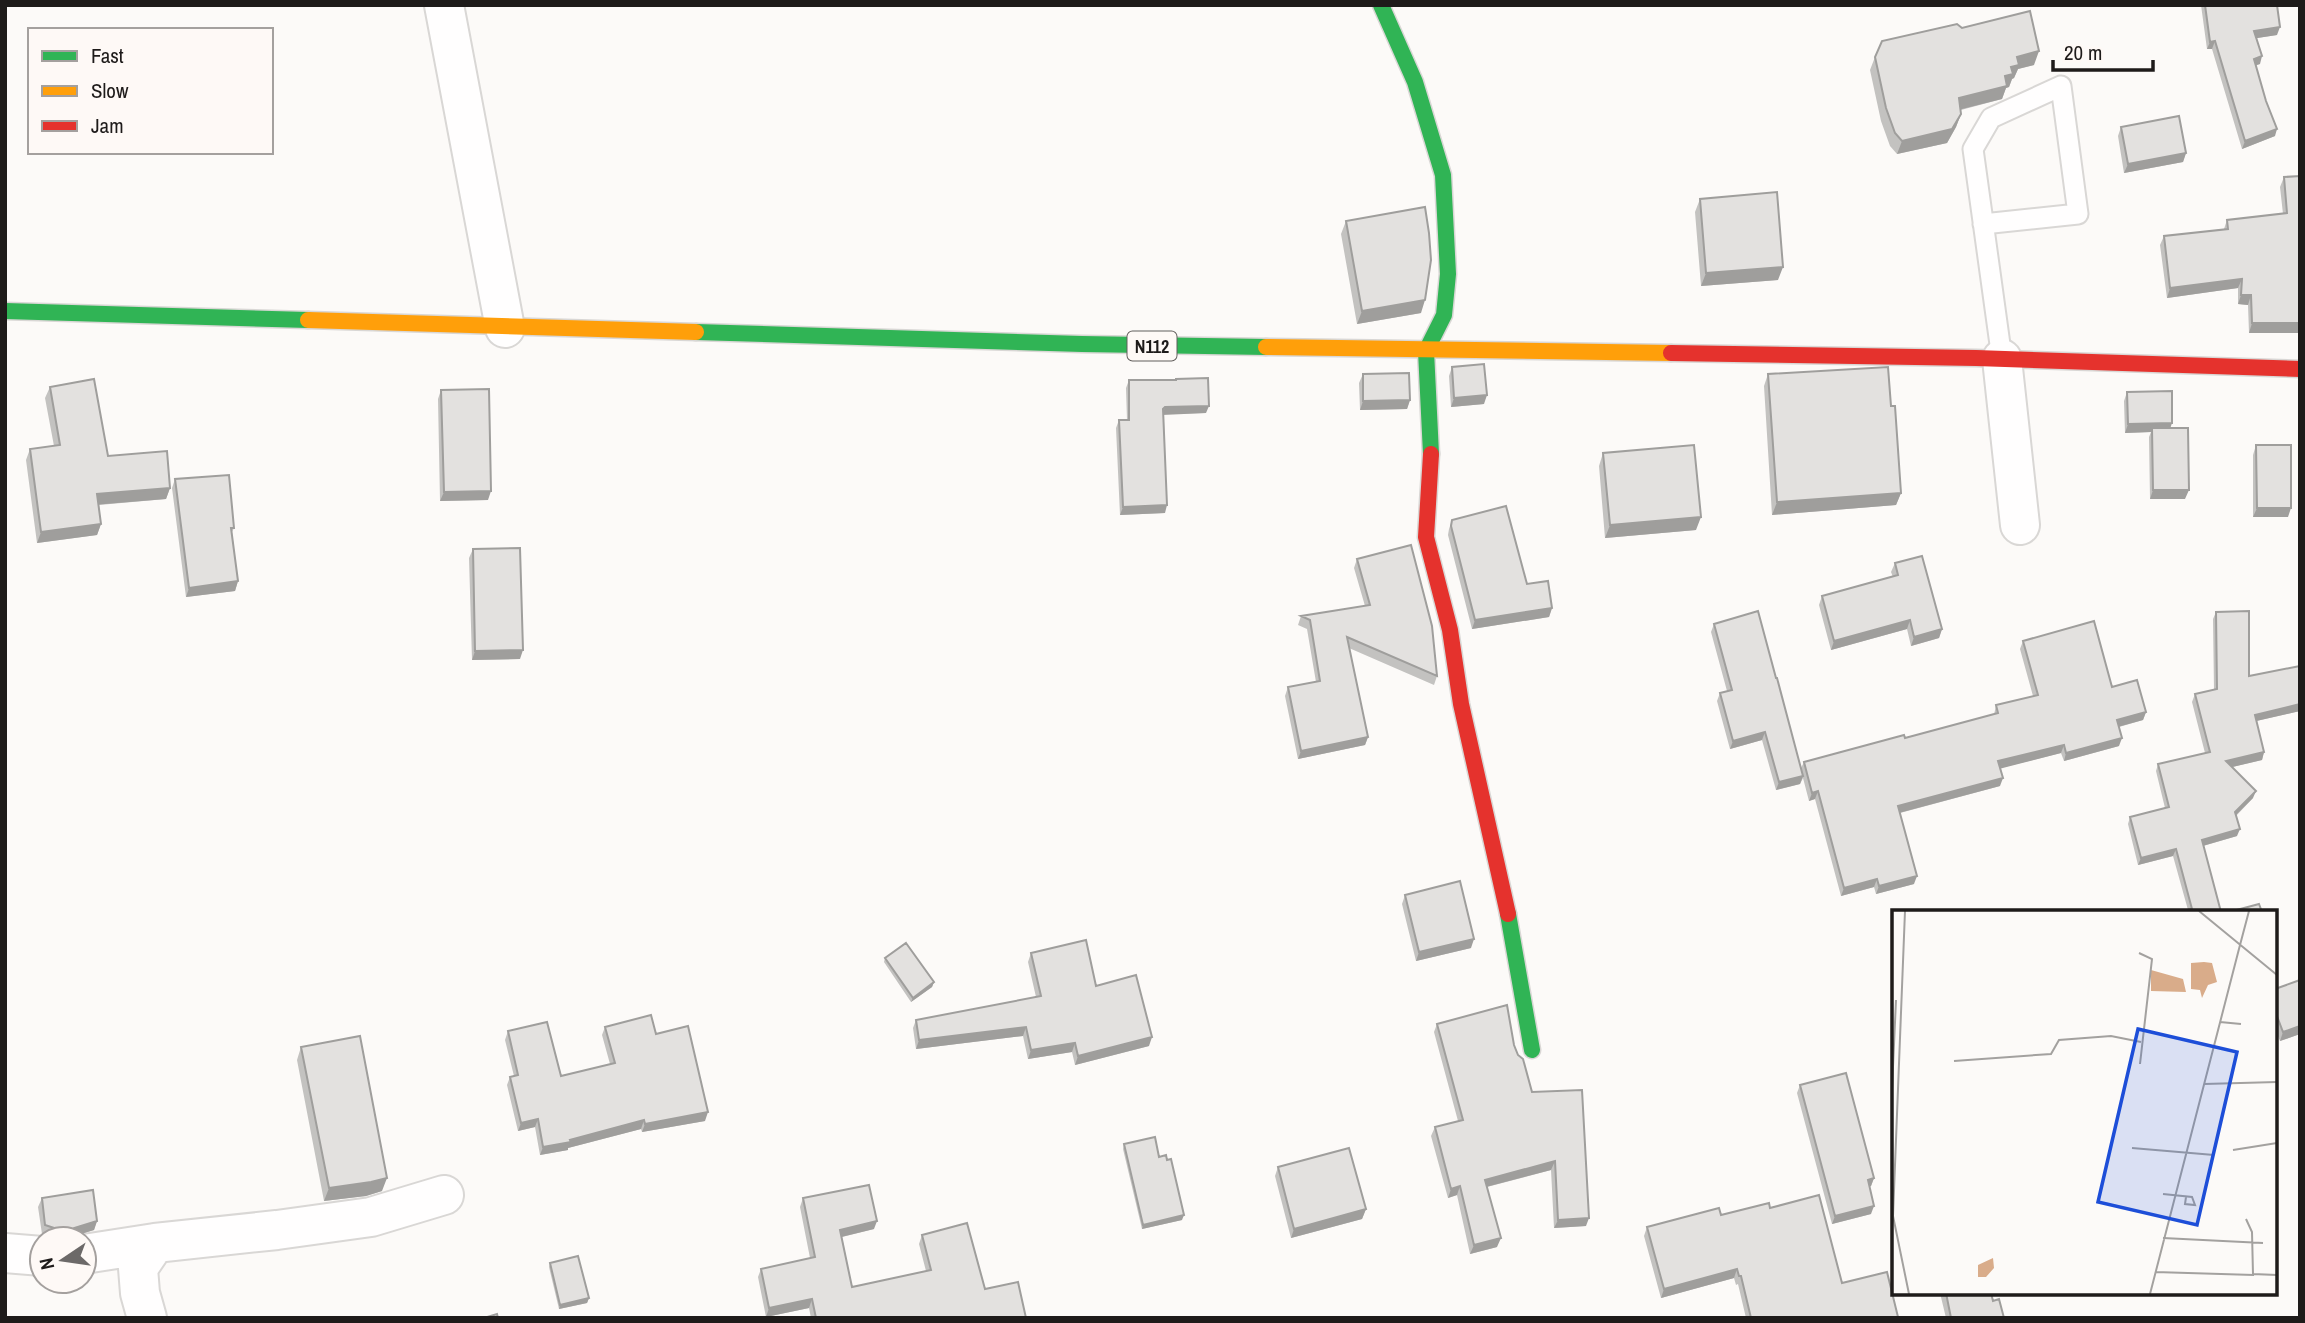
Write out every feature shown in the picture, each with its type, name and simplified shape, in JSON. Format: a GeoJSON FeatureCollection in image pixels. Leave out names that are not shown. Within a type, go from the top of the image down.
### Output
{"type":"FeatureCollection","features":[{"type":"Feature","properties":{"kind":"main road"},"geometry":{"type":"LineString","coordinates":[[1381,5],[1415,82],[1443,175],[1448,274],[1444,315],[1426,351],[1433,466],[1426,537],[1450,630],[1461,704],[1508,912],[1532,1051]]}},
{"type":"Feature","properties":{"kind":"main road","name":"N112"},"geometry":{"type":"LineString","coordinates":[[5,312],[1068,344],[2002,359],[2300,369]]}},
{"type":"Feature","properties":{"kind":"street"},"geometry":{"type":"LineString","coordinates":[[444,5],[505,328]]}},
{"type":"Feature","properties":{"kind":"street"},"geometry":{"type":"LineString","coordinates":[[2002,359],[2020,525]]}},
{"type":"Feature","properties":{"kind":"street"},"geometry":{"type":"LineString","coordinates":[[98,1252],[371,1217],[444,1195]]}},
{"type":"Feature","properties":{"kind":"street"},"geometry":{"type":"LineString","coordinates":[[147,1318],[140,1293],[138,1268],[155,1243]]}},
{"type":"Feature","properties":{"kind":"street"},"geometry":{"type":"LineString","coordinates":[[5,1253],[28,1255]]}},
{"type":"Feature","properties":{"kind":"lane"},"geometry":{"type":"LineString","coordinates":[[1983,224],[2078,214],[2061,86],[1991,118],[1973,149],[1983,224],[2002,359]]}},
{"type":"Feature","properties":{"kind":"building"},"geometry":{"type":"Polygon","coordinates":[[[2205,5],[2277,5],[2280,27],[2254,31],[2262,56],[2254,59],[2277,129],[2245,141],[2215,41],[2210,42],[2205,5]]]}},
{"type":"Feature","properties":{"kind":"building"},"geometry":{"type":"Polygon","coordinates":[[[2030,11],[2039,51],[2017,57],[2019,65],[2011,67],[2013,74],[2005,76],[2007,86],[1959,98],[1961,114],[1952,129],[1902,141],[1895,133],[1886,108],[1875,57],[1882,41],[1957,24],[1962,28],[2030,11]]]}},
{"type":"Feature","properties":{"kind":"building"},"geometry":{"type":"Polygon","coordinates":[[[2179,116],[2186,153],[2128,164],[2121,127],[2179,116]]]}},
{"type":"Feature","properties":{"kind":"building"},"geometry":{"type":"Polygon","coordinates":[[[2300,176],[2300,323],[2252,323],[2251,295],[2241,295],[2242,279],[2170,288],[2164,236],[2228,229],[2227,220],[2287,213],[2284,177],[2300,176]]]}},
{"type":"Feature","properties":{"kind":"building"},"geometry":{"type":"Polygon","coordinates":[[[1777,192],[1783,267],[1706,273],[1700,199],[1777,192]]]}},
{"type":"Feature","properties":{"kind":"building"},"geometry":{"type":"Polygon","coordinates":[[[1425,207],[1431,260],[1425,300],[1362,311],[1346,221],[1425,207]]]}},
{"type":"Feature","properties":{"kind":"building"},"geometry":{"type":"Polygon","coordinates":[[[1484,364],[1487,395],[1454,398],[1452,367],[1484,364]]]}},
{"type":"Feature","properties":{"kind":"building"},"geometry":{"type":"Polygon","coordinates":[[[1888,367],[1891,406],[1895,406],[1901,493],[1777,502],[1768,374],[1888,367]]]}},
{"type":"Feature","properties":{"kind":"building"},"geometry":{"type":"Polygon","coordinates":[[[1409,373],[1410,400],[1363,401],[1363,374],[1409,373]]]}},
{"type":"Feature","properties":{"kind":"building"},"geometry":{"type":"Polygon","coordinates":[[[1208,378],[1209,406],[1163,409],[1167,505],[1123,507],[1119,420],[1129,420],[1129,380],[1208,378]]]}},
{"type":"Feature","properties":{"kind":"building"},"geometry":{"type":"Polygon","coordinates":[[[94,379],[108,456],[167,451],[170,488],[97,494],[101,524],[41,532],[30,449],[60,445],[50,387],[94,379]]]}},
{"type":"Feature","properties":{"kind":"building"},"geometry":{"type":"Polygon","coordinates":[[[489,389],[491,491],[444,492],[441,390],[489,389]]]}},
{"type":"Feature","properties":{"kind":"building"},"geometry":{"type":"Polygon","coordinates":[[[2172,391],[2172,423],[2128,424],[2127,392],[2172,391]]]}},
{"type":"Feature","properties":{"kind":"building"},"geometry":{"type":"Polygon","coordinates":[[[2152,428],[2188,428],[2189,490],[2153,490],[2152,428]]]}},
{"type":"Feature","properties":{"kind":"building"},"geometry":{"type":"Polygon","coordinates":[[[1694,445],[1701,517],[1610,525],[1603,453],[1694,445]]]}},
{"type":"Feature","properties":{"kind":"building"},"geometry":{"type":"Polygon","coordinates":[[[2256,445],[2291,445],[2291,508],[2257,508],[2256,445]]]}},
{"type":"Feature","properties":{"kind":"building"},"geometry":{"type":"Polygon","coordinates":[[[229,475],[234,528],[231,528],[238,581],[189,588],[175,479],[229,475]]]}},
{"type":"Feature","properties":{"kind":"building"},"geometry":{"type":"Polygon","coordinates":[[[1506,506],[1527,584],[1548,581],[1552,608],[1475,620],[1451,526],[1452,520],[1506,506]]]}},
{"type":"Feature","properties":{"kind":"building"},"geometry":{"type":"Polygon","coordinates":[[[1411,545],[1432,626],[1437,676],[1347,637],[1368,737],[1301,751],[1288,687],[1320,681],[1310,620],[1301,616],[1370,605],[1357,559],[1411,545]]]}},
{"type":"Feature","properties":{"kind":"building"},"geometry":{"type":"Polygon","coordinates":[[[520,548],[523,650],[475,651],[473,549],[520,548]]]}},
{"type":"Feature","properties":{"kind":"building"},"geometry":{"type":"Polygon","coordinates":[[[1922,556],[1942,629],[1914,637],[1910,620],[1834,641],[1822,596],[1898,575],[1895,563],[1922,556]]]}},
{"type":"Feature","properties":{"kind":"building"},"geometry":{"type":"Polygon","coordinates":[[[1758,611],[1803,776],[1779,782],[1765,732],[1733,741],[1720,693],[1732,690],[1714,624],[1758,611]]]}},
{"type":"Feature","properties":{"kind":"building"},"geometry":{"type":"Polygon","coordinates":[[[2249,611],[2249,676],[2300,666],[2300,704],[2255,715],[2264,752],[2226,761],[2256,791],[2235,812],[2240,829],[2202,840],[2220,910],[2188,910],[2192,909],[2176,849],[2141,858],[2130,817],[2169,807],[2158,764],[2210,752],[2195,694],[2217,689],[2216,612],[2249,611]]]}},
{"type":"Feature","properties":{"kind":"building"},"geometry":{"type":"Polygon","coordinates":[[[2094,621],[2112,687],[2137,680],[2146,712],[2117,720],[2122,738],[2066,753],[2064,745],[1998,761],[2003,778],[1898,806],[1917,876],[1879,886],[1877,879],[1844,888],[1818,791],[1812,793],[1804,762],[1998,713],[1996,705],[2038,695],[2023,641],[2094,621]]]}},
{"type":"Feature","properties":{"kind":"building"},"geometry":{"type":"Polygon","coordinates":[[[1460,881],[1474,939],[1419,952],[1405,895],[1460,881]]]}},
{"type":"Feature","properties":{"kind":"building"},"geometry":{"type":"Polygon","coordinates":[[[2259,904],[2261,910],[2236,910],[2259,904]]]}},
{"type":"Feature","properties":{"kind":"building"},"geometry":{"type":"Polygon","coordinates":[[[1086,940],[1096,986],[1136,975],[1152,1037],[1078,1056],[1075,1043],[1031,1050],[1026,1027],[919,1040],[916,1020],[1041,996],[1031,953],[1086,940]]]}},
{"type":"Feature","properties":{"kind":"building"},"geometry":{"type":"Polygon","coordinates":[[[906,943],[934,982],[913,998],[885,958],[906,943]]]}},
{"type":"Feature","properties":{"kind":"building"},"geometry":{"type":"Polygon","coordinates":[[[2300,980],[2300,1026],[2283,1032],[2277,1016],[2277,988],[2300,980]]]}},
{"type":"Feature","properties":{"kind":"building"},"geometry":{"type":"Polygon","coordinates":[[[1507,1005],[1514,1045],[1523,1059],[1532,1092],[1582,1090],[1589,1218],[1558,1220],[1555,1161],[1485,1180],[1501,1238],[1474,1245],[1460,1186],[1451,1189],[1435,1127],[1463,1120],[1437,1024],[1507,1005]]]}},
{"type":"Feature","properties":{"kind":"building"},"geometry":{"type":"Polygon","coordinates":[[[651,1015],[656,1034],[688,1026],[708,1112],[645,1124],[644,1120],[570,1140],[571,1142],[543,1147],[538,1119],[521,1123],[510,1077],[518,1075],[508,1031],[547,1022],[561,1076],[615,1063],[605,1027],[651,1015]]]}},
{"type":"Feature","properties":{"kind":"building"},"geometry":{"type":"Polygon","coordinates":[[[360,1036],[387,1178],[329,1188],[301,1047],[360,1036]]]}},
{"type":"Feature","properties":{"kind":"building"},"geometry":{"type":"Polygon","coordinates":[[[1846,1073],[1874,1178],[1868,1180],[1874,1206],[1835,1216],[1800,1085],[1846,1073]]]}},
{"type":"Feature","properties":{"kind":"building"},"geometry":{"type":"Polygon","coordinates":[[[1155,1137],[1159,1157],[1166,1155],[1167,1160],[1171,1159],[1184,1215],[1143,1225],[1124,1144],[1155,1137]]]}},
{"type":"Feature","properties":{"kind":"building"},"geometry":{"type":"Polygon","coordinates":[[[1349,1148],[1366,1209],[1294,1229],[1278,1167],[1349,1148]]]}},
{"type":"Feature","properties":{"kind":"building"},"geometry":{"type":"Polygon","coordinates":[[[869,1185],[877,1221],[840,1230],[852,1287],[931,1270],[922,1235],[967,1223],[985,1289],[1018,1282],[1026,1318],[816,1318],[812,1299],[769,1308],[761,1269],[815,1257],[803,1198],[869,1185]]]}},
{"type":"Feature","properties":{"kind":"building"},"geometry":{"type":"Polygon","coordinates":[[[93,1190],[97,1221],[84,1225],[45,1225],[42,1198],[93,1190]]]}},
{"type":"Feature","properties":{"kind":"building"},"geometry":{"type":"Polygon","coordinates":[[[1819,1195],[1842,1283],[1887,1272],[1898,1317],[1751,1318],[1737,1269],[1664,1289],[1647,1227],[1719,1208],[1721,1215],[1769,1203],[1770,1208],[1819,1195]]]}},
{"type":"Feature","properties":{"kind":"building"},"geometry":{"type":"Polygon","coordinates":[[[578,1256],[589,1298],[560,1305],[550,1263],[578,1256]]]}},
{"type":"Feature","properties":{"kind":"building"},"geometry":{"type":"Polygon","coordinates":[[[1946,1295],[1992,1295],[1993,1301],[1999,1299],[2004,1318],[1951,1318],[1946,1295]]]}},
{"type":"Feature","properties":{"kind":"traffic: fast"},"geometry":{"type":"LineString","coordinates":[[1381,5],[1415,82],[1443,175],[1448,274],[1444,315],[1426,351],[1431,454]]}},
{"type":"Feature","properties":{"kind":"traffic: fast"},"geometry":{"type":"LineString","coordinates":[[5,311],[308,320]]}},
{"type":"Feature","properties":{"kind":"traffic: fast"},"geometry":{"type":"LineString","coordinates":[[696,332],[1266,347]]}},
{"type":"Feature","properties":{"kind":"traffic: fast"},"geometry":{"type":"LineString","coordinates":[[1508,914],[1532,1050]]}},
{"type":"Feature","properties":{"kind":"traffic: slow"},"geometry":{"type":"LineString","coordinates":[[308,320],[696,332]]}},
{"type":"Feature","properties":{"kind":"traffic: slow"},"geometry":{"type":"LineString","coordinates":[[1266,347],[1671,353]]}},
{"type":"Feature","properties":{"kind":"traffic: jam"},"geometry":{"type":"LineString","coordinates":[[1671,353],[1976,358],[2300,369]]}},
{"type":"Feature","properties":{"kind":"traffic: jam"},"geometry":{"type":"LineString","coordinates":[[1431,454],[1426,537],[1450,630],[1461,704],[1508,914]]}}]}
